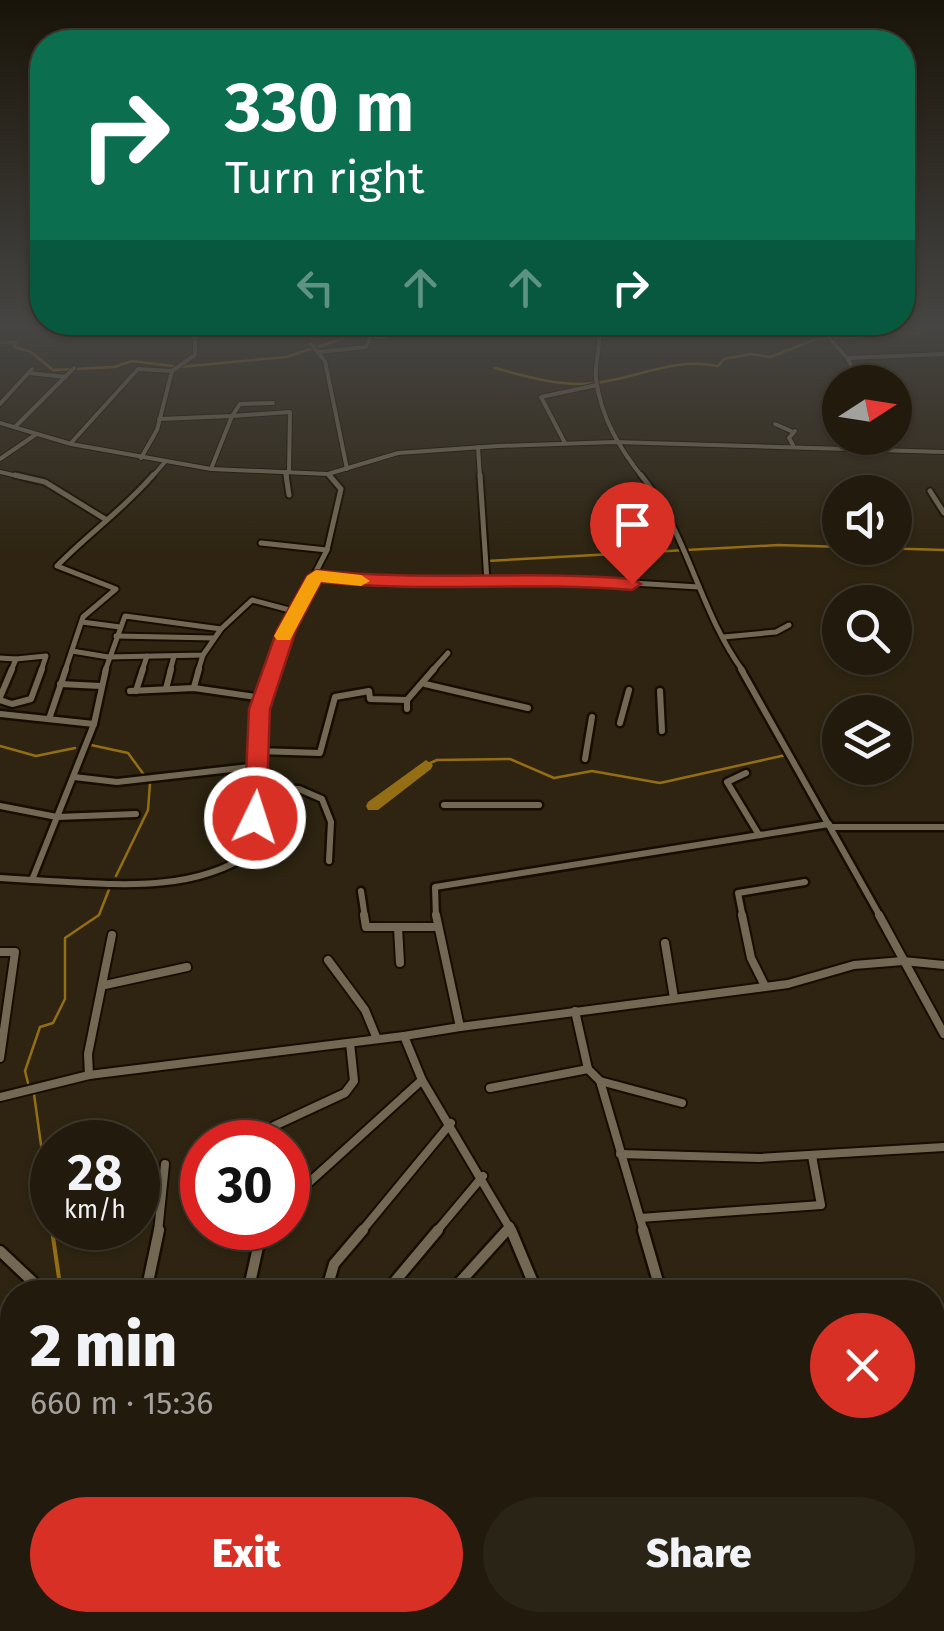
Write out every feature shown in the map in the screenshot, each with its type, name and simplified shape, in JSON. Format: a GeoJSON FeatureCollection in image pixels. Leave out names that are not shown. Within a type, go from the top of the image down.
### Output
{"type":"FeatureCollection","features":[{"type":"Feature","properties":{"kind":"street"},"geometry":{"type":"LineString","coordinates":[[15,427],[42,401]]}},
{"type":"Feature","properties":{"kind":"street"},"geometry":{"type":"LineString","coordinates":[[71,444],[109,401]]}},
{"type":"Feature","properties":{"kind":"street"},"geometry":{"type":"LineString","coordinates":[[142,458],[165,401]]}},
{"type":"Feature","properties":{"kind":"street"},"geometry":{"type":"LineString","coordinates":[[333,401],[347,469]]}},
{"type":"Feature","properties":{"kind":"street"},"geometry":{"type":"LineString","coordinates":[[543,401],[566,444]]}},
{"type":"Feature","properties":{"kind":"street"},"geometry":{"type":"LineString","coordinates":[[602,401],[614,442],[666,506],[724,637],[944,1034]]}},
{"type":"Feature","properties":{"kind":"street"},"geometry":{"type":"LineString","coordinates":[[211,469],[240,404],[273,403]]}},
{"type":"Feature","properties":{"kind":"street"},"geometry":{"type":"LineString","coordinates":[[160,420],[292,413],[289,495]]}},
{"type":"Feature","properties":{"kind":"street"},"geometry":{"type":"LineString","coordinates":[[0,423],[71,444],[211,469],[328,474],[398,452],[614,442],[944,452]]}},
{"type":"Feature","properties":{"kind":"street"},"geometry":{"type":"LineString","coordinates":[[775,424],[793,431],[789,438],[794,446]]}},
{"type":"Feature","properties":{"kind":"street"},"geometry":{"type":"LineString","coordinates":[[0,459],[36,434]]}},
{"type":"Feature","properties":{"kind":"street"},"geometry":{"type":"LineString","coordinates":[[478,447],[487,582]]}},
{"type":"Feature","properties":{"kind":"street"},"geometry":{"type":"LineString","coordinates":[[49,719],[82,622],[93,606],[116,589],[57,566],[106,520],[127,506],[166,461]]}},
{"type":"Feature","properties":{"kind":"street"},"geometry":{"type":"LineString","coordinates":[[0,472],[45,482],[106,520]]}},
{"type":"Feature","properties":{"kind":"street"},"geometry":{"type":"LineString","coordinates":[[0,878],[120,884],[201,874],[240,864],[250,854],[259,790],[256,726],[278,650],[327,550],[341,490],[328,474]]}},
{"type":"Feature","properties":{"kind":"street"},"geometry":{"type":"LineString","coordinates":[[930,491],[944,513]]}},
{"type":"Feature","properties":{"kind":"street"},"geometry":{"type":"LineString","coordinates":[[261,543],[327,550]]}},
{"type":"Feature","properties":{"kind":"street"},"geometry":{"type":"LineString","coordinates":[[316,576],[386,584],[566,579],[699,587]]}},
{"type":"Feature","properties":{"kind":"street"},"geometry":{"type":"LineString","coordinates":[[194,688],[203,654],[221,629],[252,600],[297,612]]}},
{"type":"Feature","properties":{"kind":"street"},"geometry":{"type":"LineString","coordinates":[[32,880],[94,724],[108,657],[125,616],[221,629]]}},
{"type":"Feature","properties":{"kind":"street"},"geometry":{"type":"LineString","coordinates":[[82,622],[120,626]]}},
{"type":"Feature","properties":{"kind":"street"},"geometry":{"type":"LineString","coordinates":[[724,637],[776,632],[789,626]]}},
{"type":"Feature","properties":{"kind":"street"},"geometry":{"type":"LineString","coordinates":[[116,636],[214,638]]}},
{"type":"Feature","properties":{"kind":"street"},"geometry":{"type":"LineString","coordinates":[[72,650],[108,657],[203,654]]}},
{"type":"Feature","properties":{"kind":"street"},"geometry":{"type":"LineString","coordinates":[[258,751],[320,753],[335,697],[369,691],[370,699],[407,704],[448,653]]}},
{"type":"Feature","properties":{"kind":"street"},"geometry":{"type":"LineString","coordinates":[[0,658],[46,656],[31,699],[12,704],[0,698],[16,659]]}},
{"type":"Feature","properties":{"kind":"street"},"geometry":{"type":"LineString","coordinates":[[146,656],[133,691],[194,688],[263,698]]}},
{"type":"Feature","properties":{"kind":"street"},"geometry":{"type":"LineString","coordinates":[[165,690],[174,656]]}},
{"type":"Feature","properties":{"kind":"street"},"geometry":{"type":"LineString","coordinates":[[60,684],[101,686]]}},
{"type":"Feature","properties":{"kind":"street"},"geometry":{"type":"LineString","coordinates":[[425,684],[528,708]]}},
{"type":"Feature","properties":{"kind":"street"},"geometry":{"type":"LineString","coordinates":[[620,723],[630,690]]}},
{"type":"Feature","properties":{"kind":"street"},"geometry":{"type":"LineString","coordinates":[[660,692],[662,731]]}},
{"type":"Feature","properties":{"kind":"street"},"geometry":{"type":"LineString","coordinates":[[0,714],[94,724]]}},
{"type":"Feature","properties":{"kind":"street"},"geometry":{"type":"LineString","coordinates":[[585,760],[592,717]]}},
{"type":"Feature","properties":{"kind":"street"},"geometry":{"type":"LineString","coordinates":[[74,776],[104,782],[258,766]]}},
{"type":"Feature","properties":{"kind":"street"},"geometry":{"type":"LineString","coordinates":[[746,773],[727,782],[759,835]]}},
{"type":"Feature","properties":{"kind":"street"},"geometry":{"type":"LineString","coordinates":[[259,790],[293,786],[326,803],[332,815],[329,861]]}},
{"type":"Feature","properties":{"kind":"street"},"geometry":{"type":"LineString","coordinates":[[444,805],[539,805]]}},
{"type":"Feature","properties":{"kind":"street"},"geometry":{"type":"LineString","coordinates":[[0,806],[57,817],[136,814]]}},
{"type":"Feature","properties":{"kind":"street"},"geometry":{"type":"LineString","coordinates":[[460,1027],[436,928],[435,887],[831,825],[944,827]]}},
{"type":"Feature","properties":{"kind":"street"},"geometry":{"type":"LineString","coordinates":[[766,986],[752,958],[738,893],[805,882]]}},
{"type":"Feature","properties":{"kind":"street"},"geometry":{"type":"LineString","coordinates":[[361,891],[366,926],[436,928]]}},
{"type":"Feature","properties":{"kind":"street"},"geometry":{"type":"LineString","coordinates":[[398,928],[400,963]]}},
{"type":"Feature","properties":{"kind":"street"},"geometry":{"type":"LineString","coordinates":[[89,1076],[88,1054],[112,935]]}},
{"type":"Feature","properties":{"kind":"street"},"geometry":{"type":"LineString","coordinates":[[665,943],[674,998]]}},
{"type":"Feature","properties":{"kind":"street"},"geometry":{"type":"LineString","coordinates":[[0,952],[15,952],[0,1058]]}},
{"type":"Feature","properties":{"kind":"street"},"geometry":{"type":"LineString","coordinates":[[328,960],[365,1010],[377,1039]]}},
{"type":"Feature","properties":{"kind":"street"},"geometry":{"type":"LineString","coordinates":[[0,1097],[89,1076],[801,982],[844,967],[903,961],[944,965]]}},
{"type":"Feature","properties":{"kind":"street"},"geometry":{"type":"LineString","coordinates":[[105,984],[187,967]]}},
{"type":"Feature","properties":{"kind":"street"},"geometry":{"type":"LineString","coordinates":[[575,1010],[588,1069],[600,1081],[656,1280]]}},
{"type":"Feature","properties":{"kind":"street"},"geometry":{"type":"LineString","coordinates":[[404,1036],[422,1080],[451,1122],[510,1226],[533,1280]]}},
{"type":"Feature","properties":{"kind":"street"},"geometry":{"type":"LineString","coordinates":[[287,1120],[345,1093],[354,1081],[350,1044]]}},
{"type":"Feature","properties":{"kind":"street"},"geometry":{"type":"LineString","coordinates":[[490,1088],[588,1069]]}},
{"type":"Feature","properties":{"kind":"street"},"geometry":{"type":"LineString","coordinates":[[310,1182],[422,1080]]}},
{"type":"Feature","properties":{"kind":"street"},"geometry":{"type":"LineString","coordinates":[[600,1081],[682,1103]]}},
{"type":"Feature","properties":{"kind":"street"},"geometry":{"type":"LineString","coordinates":[[329,1280],[334,1264],[451,1122]]}},
{"type":"Feature","properties":{"kind":"street"},"geometry":{"type":"LineString","coordinates":[[620,1154],[812,1156],[944,1146]]}},
{"type":"Feature","properties":{"kind":"street"},"geometry":{"type":"LineString","coordinates":[[640,1218],[821,1205],[812,1156]]}},
{"type":"Feature","properties":{"kind":"street"},"geometry":{"type":"LineString","coordinates":[[148,1280],[162,1213],[165,1164]]}},
{"type":"Feature","properties":{"kind":"street"},"geometry":{"type":"LineString","coordinates":[[396,1280],[483,1176]]}},
{"type":"Feature","properties":{"kind":"street"},"geometry":{"type":"LineString","coordinates":[[461,1280],[510,1226]]}},
{"type":"Feature","properties":{"kind":"street"},"geometry":{"type":"LineString","coordinates":[[251,1280],[257,1250]]}},
{"type":"Feature","properties":{"kind":"street"},"geometry":{"type":"LineString","coordinates":[[0,1251],[31,1280]]}},
{"type":"Feature","properties":{"kind":"waterway"},"geometry":{"type":"LineString","coordinates":[[487,561],[778,545],[944,550]]}},
{"type":"Feature","properties":{"kind":"waterway"},"geometry":{"type":"LineString","coordinates":[[91,745],[128,753],[150,783],[148,810],[116,876]]}},
{"type":"Feature","properties":{"kind":"waterway"},"geometry":{"type":"LineString","coordinates":[[0,746],[36,756],[75,748]]}},
{"type":"Feature","properties":{"kind":"waterway"},"geometry":{"type":"LineString","coordinates":[[426,765],[437,760],[510,759],[554,778],[592,771],[660,783],[786,755]]}},
{"type":"Feature","properties":{"kind":"waterway"},"geometry":{"type":"LineString","coordinates":[[373,806],[426,765]]}},
{"type":"Feature","properties":{"kind":"waterway"},"geometry":{"type":"LineString","coordinates":[[28,1083],[25,1071],[40,1027],[53,1023],[65,999],[65,938],[99,915],[110,887]]}},
{"type":"Feature","properties":{"kind":"waterway"},"geometry":{"type":"LineString","coordinates":[[34,1094],[38,1120]]}},
{"type":"Feature","properties":{"kind":"waterway"},"geometry":{"type":"LineString","coordinates":[[55,1250],[59,1280]]}},
{"type":"Feature","properties":{"kind":"slow traffic"},"geometry":{"type":"LineString","coordinates":[[284,636],[316,576],[361,581]]}},
{"type":"Feature","properties":{"kind":"route"},"geometry":{"type":"LineString","coordinates":[[255,818],[260,775],[256,726],[260,709],[286,630],[316,576],[386,584],[566,579],[632,584]]}}]}
